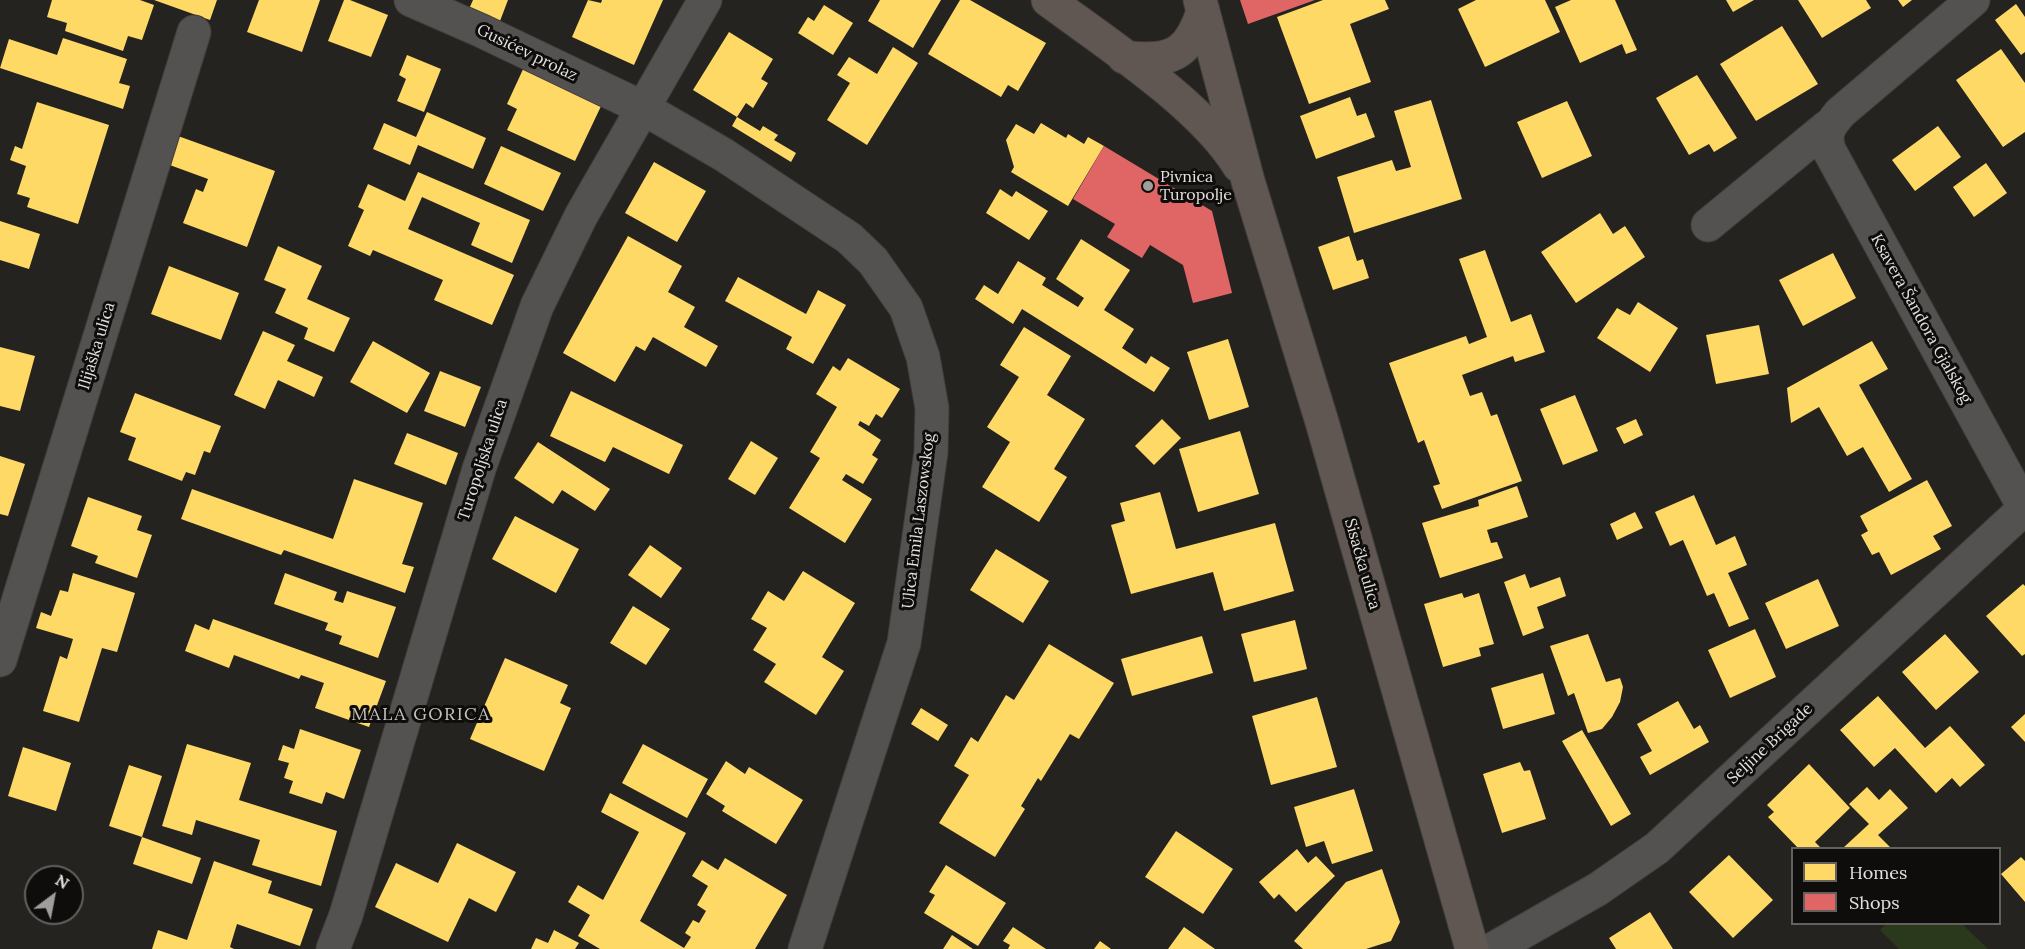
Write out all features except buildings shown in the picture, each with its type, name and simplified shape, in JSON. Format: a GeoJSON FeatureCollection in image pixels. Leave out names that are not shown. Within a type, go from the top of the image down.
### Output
{"type":"FeatureCollection","features":[{"type":"Feature","properties":{"kind":"main road"},"geometry":{"type":"LineString","coordinates":[[1048,0],[1124,57],[1205,124],[1233,157],[1248,181]]}},
{"type":"Feature","properties":{"kind":"main road"},"geometry":{"type":"LineString","coordinates":[[1124,57],[1143,59],[1172,56],[1183,50],[1192,39],[1201,5]]}},
{"type":"Feature","properties":{"kind":"main road"},"geometry":{"type":"LineString","coordinates":[[1201,5],[1248,181]]}},
{"type":"Feature","properties":{"kind":"main road","name":"Sisačka ulica"},"geometry":{"type":"LineString","coordinates":[[1248,181],[1322,422],[1472,949]]}},
{"type":"Feature","properties":{"kind":"street","name":"Gusićev prolaz"},"geometry":{"type":"LineString","coordinates":[[411,0],[482,31],[643,108]]}},
{"type":"Feature","properties":{"kind":"street","name":"Turopoljska ulica"},"geometry":{"type":"LineString","coordinates":[[333,949],[346,915],[449,567],[507,386],[537,306],[576,226],[705,0]]}},
{"type":"Feature","properties":{"kind":"street"},"geometry":{"type":"LineString","coordinates":[[1708,225],[1827,128],[1840,113],[1973,0]]}},
{"type":"Feature","properties":{"kind":"street","name":"Ilijaška ulica"},"geometry":{"type":"LineString","coordinates":[[0,660],[194,32]]}},
{"type":"Feature","properties":{"kind":"street","name":"Ulica Emila Laszowskog"},"geometry":{"type":"LineString","coordinates":[[643,108],[724,155],[857,245],[884,275],[906,308],[916,332],[929,382],[931,452],[903,643],[805,949]]}},
{"type":"Feature","properties":{"kind":"street","name":"Ksavera Šandora Gjalskog"},"geometry":{"type":"LineString","coordinates":[[1827,128],[1826,140],[1829,150],[2025,508]]}},
{"type":"Feature","properties":{"kind":"street","name":"Seljine Brigade"},"geometry":{"type":"LineString","coordinates":[[1493,949],[1598,889],[1657,848],[2025,508]]}},
{"type":"Feature","properties":{"kind":"green space"},"geometry":{"type":"Polygon","coordinates":[[[1885,925],[1963,925],[1988,949],[1899,949],[1880,930],[1885,925]]]}},
{"type":"Feature","properties":{"kind":"place","name":"Pivnica Turopolje"},"geometry":{"type":"Point","coordinates":[1148,186]}},
{"type":"Feature","properties":{"kind":"district","name":"MALA GORICA"},"geometry":{"type":"Point","coordinates":[421,715]}}]}
